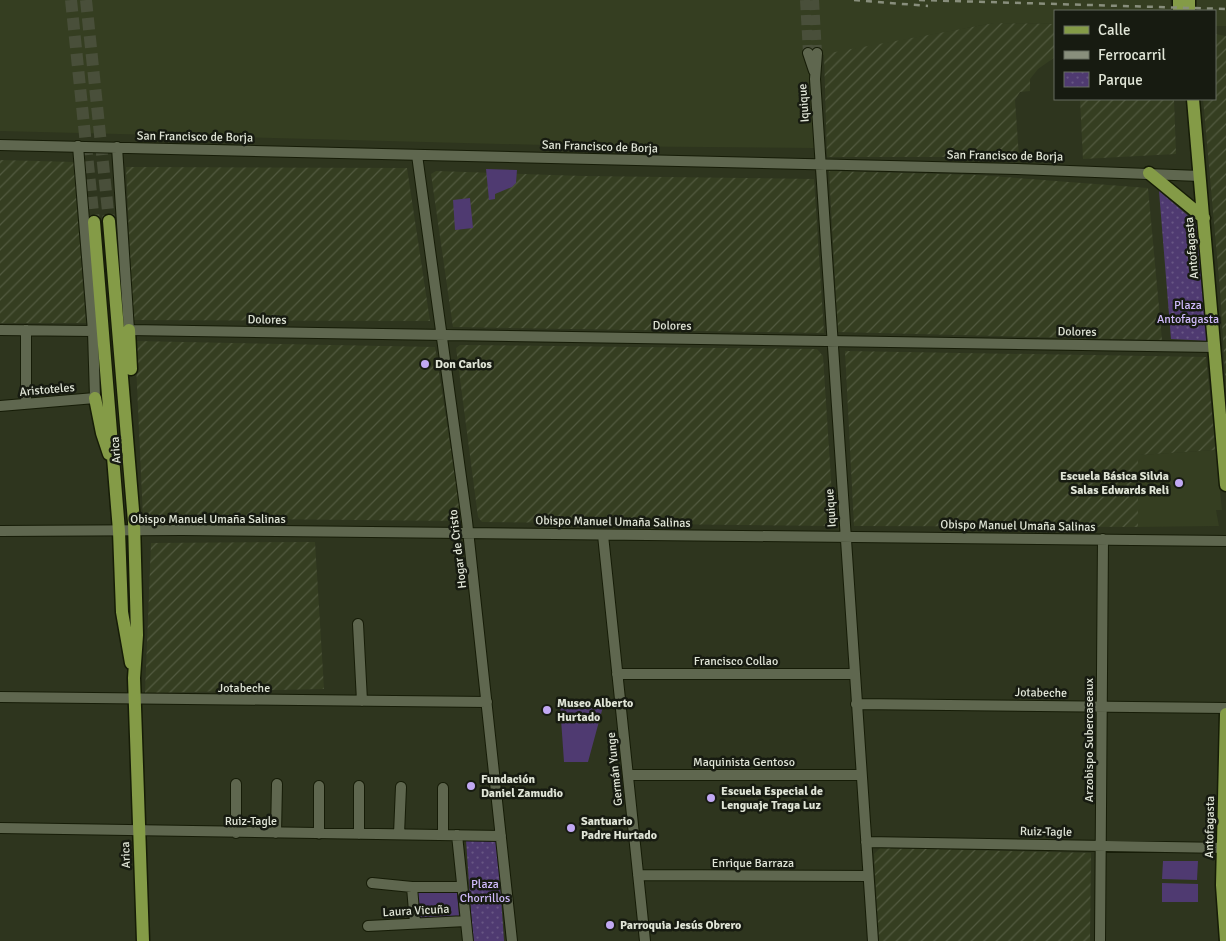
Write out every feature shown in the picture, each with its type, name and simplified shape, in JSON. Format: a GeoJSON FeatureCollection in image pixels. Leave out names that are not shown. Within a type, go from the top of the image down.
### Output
{"type":"FeatureCollection","features":[{"type":"Feature","properties":{"kind":"main road","name":"Antofagasta"},"geometry":{"type":"LineString","coordinates":[[1193,100],[1226,485]]}},
{"type":"Feature","properties":{"kind":"main road"},"geometry":{"type":"LineString","coordinates":[[1149,173],[1204,218]]}},
{"type":"Feature","properties":{"kind":"main road","name":"Arica"},"geometry":{"type":"LineString","coordinates":[[109,221],[129,439],[134,530],[137,635],[134,678],[143,941]]}},
{"type":"Feature","properties":{"kind":"main road","name":"Arica"},"geometry":{"type":"LineString","coordinates":[[94,222],[119,531],[122,612],[134,678]]}},
{"type":"Feature","properties":{"kind":"main road"},"geometry":{"type":"LineString","coordinates":[[129,330],[131,401],[129,439]]}},
{"type":"Feature","properties":{"kind":"main road"},"geometry":{"type":"LineString","coordinates":[[95,398],[102,434],[114,468]]}},
{"type":"Feature","properties":{"kind":"main road","name":"Antofagasta"},"geometry":{"type":"LineString","coordinates":[[1224,939],[1222,899],[1225,848],[1226,714]]}},
{"type":"Feature","properties":{"kind":"street","name":"Iquique"},"geometry":{"type":"LineString","coordinates":[[813,53],[873,941]]}},
{"type":"Feature","properties":{"kind":"street","name":"San Francisco de Borja"},"geometry":{"type":"LineString","coordinates":[[0,145],[1149,173],[1200,176]]}},
{"type":"Feature","properties":{"kind":"street"},"geometry":{"type":"LineString","coordinates":[[78,146],[93,331],[95,398]]}},
{"type":"Feature","properties":{"kind":"street"},"geometry":{"type":"LineString","coordinates":[[117,147],[129,330]]}},
{"type":"Feature","properties":{"kind":"street","name":"Hogar de Cristo"},"geometry":{"type":"LineString","coordinates":[[417,155],[469,533],[512,941]]}},
{"type":"Feature","properties":{"kind":"street"},"geometry":{"type":"LineString","coordinates":[[0,330],[93,331]]}},
{"type":"Feature","properties":{"kind":"street"},"geometry":{"type":"LineString","coordinates":[[26,330],[26,404]]}},
{"type":"Feature","properties":{"kind":"street","name":"Dolores"},"geometry":{"type":"LineString","coordinates":[[129,330],[1214,347]]}},
{"type":"Feature","properties":{"kind":"street","name":"Aristoteles"},"geometry":{"type":"LineString","coordinates":[[0,406],[95,398]]}},
{"type":"Feature","properties":{"kind":"street","name":"Obispo Manuel Umaña Salinas"},"geometry":{"type":"LineString","coordinates":[[0,531],[134,530],[1226,541]]}},
{"type":"Feature","properties":{"kind":"street","name":"Germán Yunge"},"geometry":{"type":"LineString","coordinates":[[603,535],[645,941]]}},
{"type":"Feature","properties":{"kind":"street","name":"Arzobispo Subercaseaux"},"geometry":{"type":"LineString","coordinates":[[1100,941],[1103,539]]}},
{"type":"Feature","properties":{"kind":"street"},"geometry":{"type":"LineString","coordinates":[[358,624],[362,701]]}},
{"type":"Feature","properties":{"kind":"street","name":"Francisco Collao"},"geometry":{"type":"LineString","coordinates":[[617,674],[854,674]]}},
{"type":"Feature","properties":{"kind":"street","name":"Jotabeche"},"geometry":{"type":"LineString","coordinates":[[0,697],[135,700],[487,702]]}},
{"type":"Feature","properties":{"kind":"street","name":"Jotabeche"},"geometry":{"type":"LineString","coordinates":[[856,704],[1226,708]]}},
{"type":"Feature","properties":{"kind":"street","name":"Maquinista Gentoso"},"geometry":{"type":"LineString","coordinates":[[628,775],[861,775]]}},
{"type":"Feature","properties":{"kind":"street"},"geometry":{"type":"LineString","coordinates":[[236,784],[236,833]]}},
{"type":"Feature","properties":{"kind":"street"},"geometry":{"type":"LineString","coordinates":[[276,833],[277,784]]}},
{"type":"Feature","properties":{"kind":"street"},"geometry":{"type":"LineString","coordinates":[[319,786],[319,834]]}},
{"type":"Feature","properties":{"kind":"street"},"geometry":{"type":"LineString","coordinates":[[359,834],[360,786]]}},
{"type":"Feature","properties":{"kind":"street"},"geometry":{"type":"LineString","coordinates":[[399,834],[401,787]]}},
{"type":"Feature","properties":{"kind":"street"},"geometry":{"type":"LineString","coordinates":[[443,788],[443,835]]}},
{"type":"Feature","properties":{"kind":"street","name":"Ruiz-Tagle"},"geometry":{"type":"LineString","coordinates":[[0,828],[139,832],[501,836]]}},
{"type":"Feature","properties":{"kind":"street"},"geometry":{"type":"LineString","coordinates":[[456,835],[468,941]]}},
{"type":"Feature","properties":{"kind":"street","name":"Ruiz-Tagle"},"geometry":{"type":"LineString","coordinates":[[866,842],[1225,848]]}},
{"type":"Feature","properties":{"kind":"street","name":"Enrique Barraza"},"geometry":{"type":"LineString","coordinates":[[638,875],[868,876]]}},
{"type":"Feature","properties":{"kind":"street"},"geometry":{"type":"LineString","coordinates":[[372,883],[462,887]]}},
{"type":"Feature","properties":{"kind":"street"},"geometry":{"type":"LineString","coordinates":[[412,886],[415,923]]}},
{"type":"Feature","properties":{"kind":"street","name":"Laura Vicuña"},"geometry":{"type":"LineString","coordinates":[[368,926],[466,921]]}},
{"type":"Feature","properties":{"kind":"shaded area"},"geometry":{"type":"Polygon","coordinates":[[[0,0],[1170,0],[1171,10],[1054,10],[1054,24],[994,23],[812,57],[814,148],[581,146],[0,131],[0,0]]]}},
{"type":"Feature","properties":{"kind":"shaded area"},"geometry":{"type":"Polygon","coordinates":[[[1195,0],[1226,0],[1226,26],[1216,26],[1216,10],[1195,10],[1195,0]]]}},
{"type":"Feature","properties":{"kind":"shaded area"},"geometry":{"type":"Polygon","coordinates":[[[994,23],[1054,24],[1054,58],[1038,69],[1030,79],[1030,91],[1020,92],[1015,100],[1019,157],[827,157],[824,54],[994,23]]]}},
{"type":"Feature","properties":{"kind":"shaded area"},"geometry":{"type":"Polygon","coordinates":[[[1216,34],[1226,36],[1226,389],[1220,290],[1203,100],[1216,100],[1216,34]]]}},
{"type":"Feature","properties":{"kind":"shaded area"},"geometry":{"type":"Polygon","coordinates":[[[1080,100],[1174,100],[1176,154],[1083,159],[1080,100]]]}},
{"type":"Feature","properties":{"kind":"shaded area"},"geometry":{"type":"Polygon","coordinates":[[[0,160],[74,162],[86,323],[0,323],[0,160]]]}},
{"type":"Feature","properties":{"kind":"shaded area"},"geometry":{"type":"Polygon","coordinates":[[[126,167],[407,168],[430,321],[133,320],[126,167]]]}},
{"type":"Feature","properties":{"kind":"shaded area"},"geometry":{"type":"Polygon","coordinates":[[[436,171],[583,176],[814,179],[824,333],[453,327],[431,174],[436,171]]]}},
{"type":"Feature","properties":{"kind":"shaded area"},"geometry":{"type":"Polygon","coordinates":[[[829,171],[978,175],[1148,188],[1162,340],[838,332],[829,171]]]}},
{"type":"Feature","properties":{"kind":"shaded area"},"geometry":{"type":"Polygon","coordinates":[[[135,341],[435,347],[462,521],[143,518],[135,341]]]}},
{"type":"Feature","properties":{"kind":"shaded area"},"geometry":{"type":"Polygon","coordinates":[[[460,345],[817,349],[823,356],[834,526],[482,522],[478,517],[456,348],[460,345]]]}},
{"type":"Feature","properties":{"kind":"shaded area"},"geometry":{"type":"Polygon","coordinates":[[[845,351],[1206,357],[1216,450],[1138,455],[1138,527],[854,526],[845,351]]]}},
{"type":"Feature","properties":{"kind":"shaded area","name":"Escuela Básica Silvia Salas Edwards Reli"},"geometry":{"type":"Polygon","coordinates":[[[1216,450],[1222,510],[1216,510],[1219,526],[1138,527],[1138,455],[1216,450]]]}},
{"type":"Feature","properties":{"kind":"shaded area"},"geometry":{"type":"Polygon","coordinates":[[[315,542],[324,689],[145,693],[151,543],[315,542]]]}},
{"type":"Feature","properties":{"kind":"shaded area"},"geometry":{"type":"Polygon","coordinates":[[[880,848],[1091,853],[1090,941],[879,941],[874,854],[880,848]]]}},
{"type":"Feature","properties":{"kind":"green space"},"geometry":{"type":"Polygon","coordinates":[[[486,169],[517,170],[516,183],[512,187],[495,194],[495,199],[489,200],[486,169]]]}},
{"type":"Feature","properties":{"kind":"green space","name":"Plaza Antofagasta"},"geometry":{"type":"Polygon","coordinates":[[[1159,191],[1199,225],[1210,341],[1171,339],[1159,191]]]}},
{"type":"Feature","properties":{"kind":"green space"},"geometry":{"type":"Polygon","coordinates":[[[470,198],[473,228],[455,230],[453,200],[470,198]]]}},
{"type":"Feature","properties":{"kind":"green space"},"geometry":{"type":"Polygon","coordinates":[[[604,703],[588,762],[564,762],[560,705],[604,703]]]}},
{"type":"Feature","properties":{"kind":"green space","name":"Plaza Chorrillos"},"geometry":{"type":"Polygon","coordinates":[[[466,840],[497,840],[504,941],[473,941],[466,840]]]}},
{"type":"Feature","properties":{"kind":"green space"},"geometry":{"type":"Polygon","coordinates":[[[1163,861],[1198,861],[1197,880],[1162,879],[1163,861]]]}},
{"type":"Feature","properties":{"kind":"green space"},"geometry":{"type":"Polygon","coordinates":[[[1162,883],[1198,884],[1198,902],[1162,902],[1162,883]]]}},
{"type":"Feature","properties":{"kind":"green space"},"geometry":{"type":"Polygon","coordinates":[[[457,890],[459,916],[417,919],[415,891],[457,890]]]}},
{"type":"Feature","properties":{"kind":"tunnel"},"geometry":{"type":"LineString","coordinates":[[71,0],[94,222]]}},
{"type":"Feature","properties":{"kind":"tunnel"},"geometry":{"type":"LineString","coordinates":[[86,0],[109,221]]}},
{"type":"Feature","properties":{"kind":"tunnel"},"geometry":{"type":"LineString","coordinates":[[805,0],[808,53]]}},
{"type":"Feature","properties":{"kind":"tunnel"},"geometry":{"type":"LineString","coordinates":[[814,0],[817,53]]}},
{"type":"Feature","properties":{"kind":"railway"},"geometry":{"type":"LineString","coordinates":[[854,0],[928,6]]}},
{"type":"Feature","properties":{"kind":"railway"},"geometry":{"type":"LineString","coordinates":[[919,0],[1226,9]]}},
{"type":"Feature","properties":{"kind":"place","name":"Don Carlos"},"geometry":{"type":"Point","coordinates":[425,364]}},
{"type":"Feature","properties":{"kind":"place","name":"Escuela Básica Silvia Salas Edwards Reli"},"geometry":{"type":"Point","coordinates":[1179,483]}},
{"type":"Feature","properties":{"kind":"place","name":"Museo Alberto Hurtado"},"geometry":{"type":"Point","coordinates":[547,710]}},
{"type":"Feature","properties":{"kind":"place","name":"Fundación Daniel Zamudio"},"geometry":{"type":"Point","coordinates":[471,786]}},
{"type":"Feature","properties":{"kind":"place","name":"Escuela Especial de Lenguaje Traga Luz"},"geometry":{"type":"Point","coordinates":[711,798]}},
{"type":"Feature","properties":{"kind":"place","name":"Santuario Padre Hurtado"},"geometry":{"type":"Point","coordinates":[571,828]}},
{"type":"Feature","properties":{"kind":"place","name":"Parroquia Jesús Obrero"},"geometry":{"type":"Point","coordinates":[610,925]}}]}
